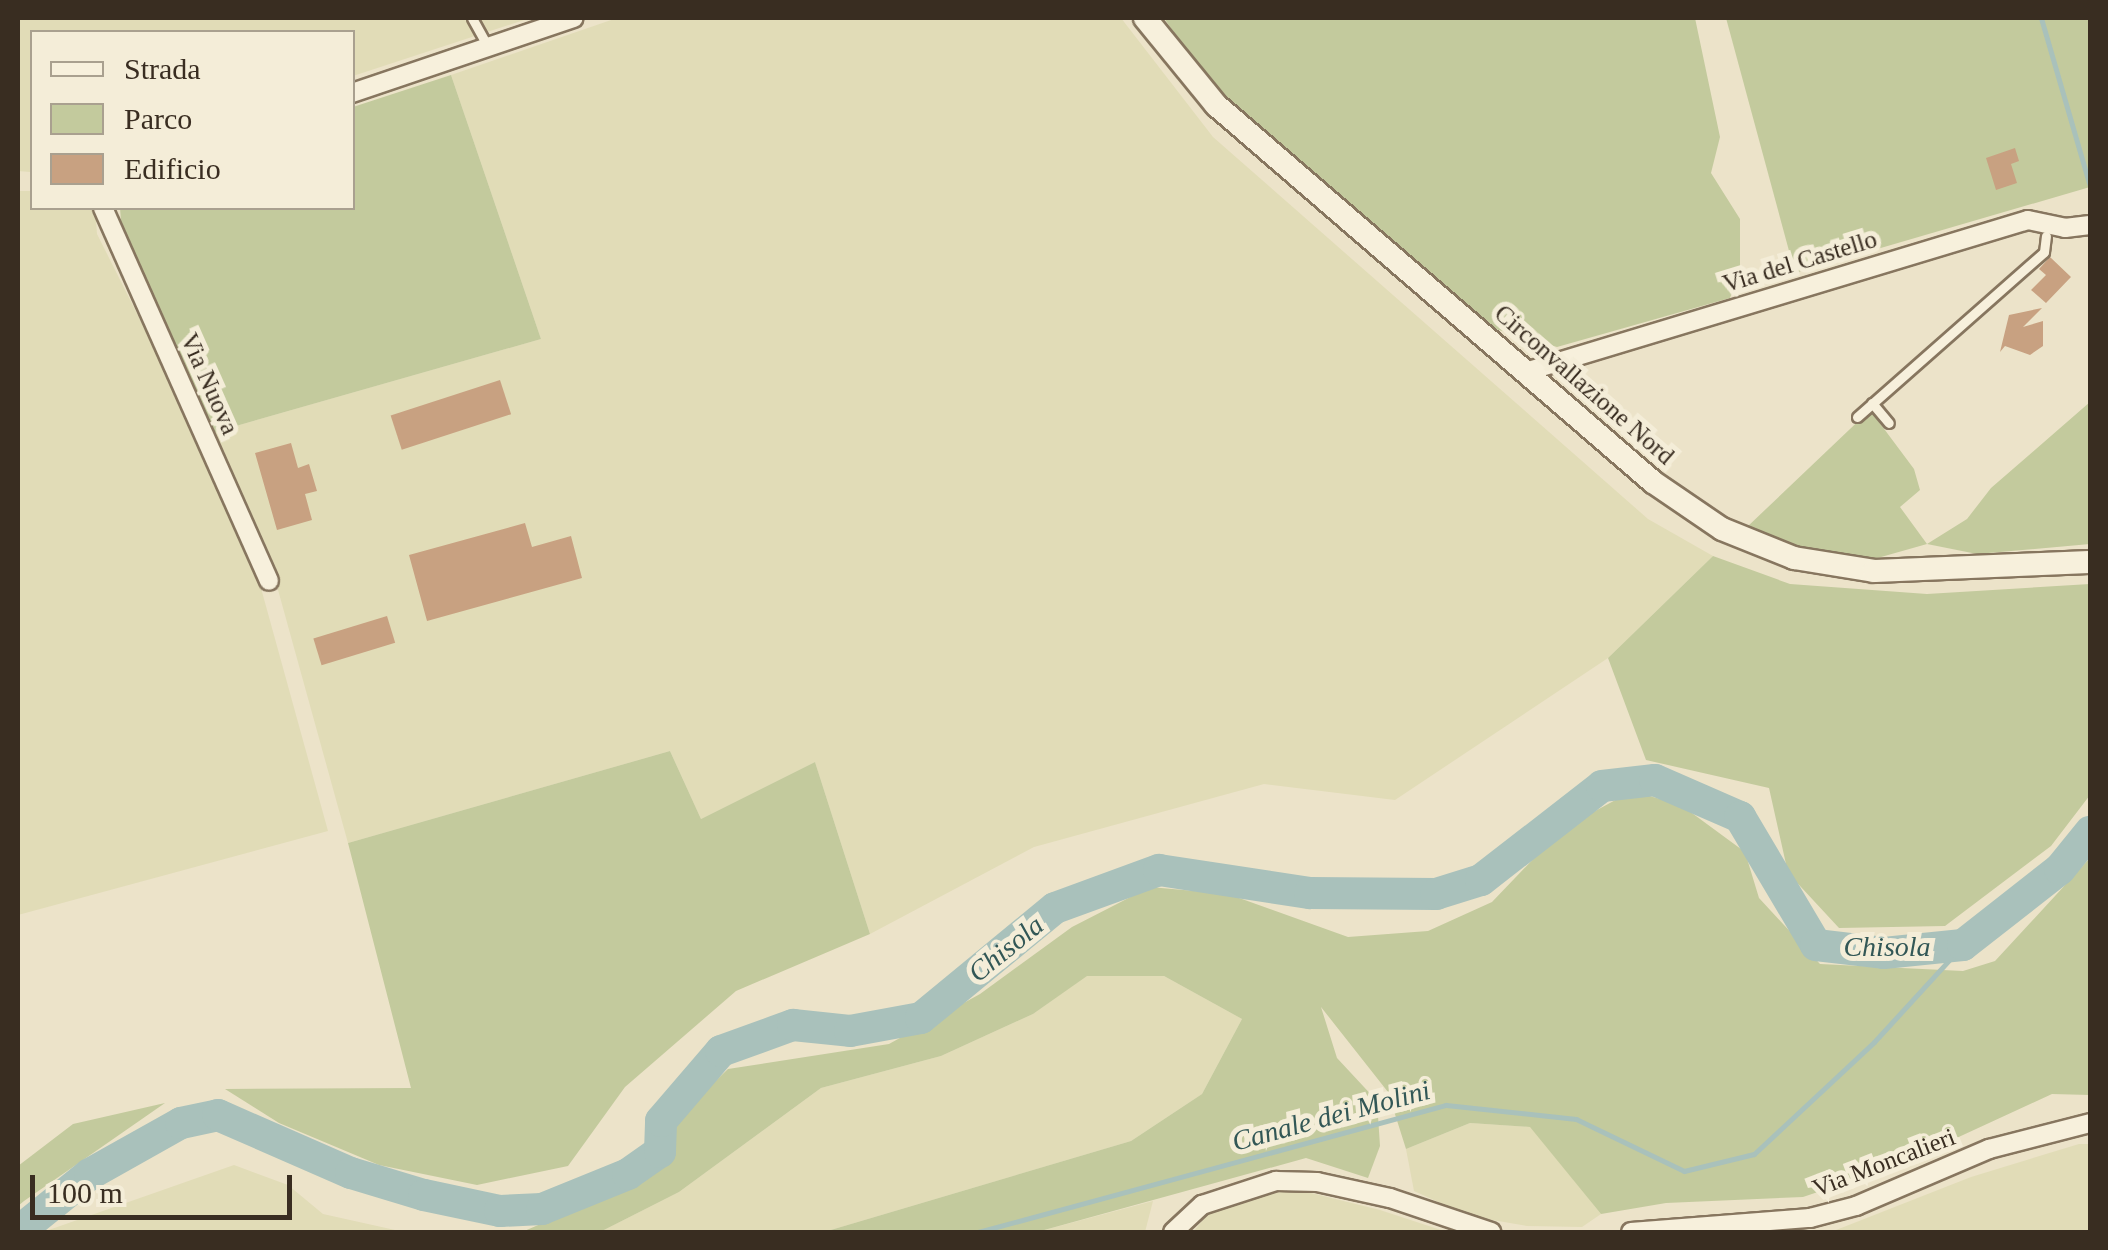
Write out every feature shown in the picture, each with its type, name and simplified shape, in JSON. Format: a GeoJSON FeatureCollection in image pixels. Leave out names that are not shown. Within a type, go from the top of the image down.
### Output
{"type":"FeatureCollection","features":[{"type":"Feature","properties":{"kind":"street"},"geometry":{"type":"LineString","coordinates":[[355,91],[574,18]]}},
{"type":"Feature","properties":{"kind":"street","name":"Circonvallazione Nord"},"geometry":{"type":"LineString","coordinates":[[1145,18],[1216,104],[1525,372],[1680,501],[1722,530],[1794,558],[1874,570],[2090,562]]}},
{"type":"Feature","properties":{"kind":"street","name":"Via Nuova"},"geometry":{"type":"LineString","coordinates":[[104,210],[269,580]]}},
{"type":"Feature","properties":{"kind":"street","name":"Via del Castello"},"geometry":{"type":"LineString","coordinates":[[1525,372],[2028,220],[2065,228],[2090,225]]}},
{"type":"Feature","properties":{"kind":"street","name":"Via Moncalieri"},"geometry":{"type":"LineString","coordinates":[[1631,1232],[1810,1218],[1856,1206],[1989,1148],[2090,1124]]}},
{"type":"Feature","properties":{"kind":"street"},"geometry":{"type":"LineString","coordinates":[[1173,1232],[1202,1205],[1276,1181],[1316,1182],[1390,1198],[1491,1232]]}},
{"type":"Feature","properties":{"kind":"lane"},"geometry":{"type":"LineString","coordinates":[[472,18],[488,47]]}},
{"type":"Feature","properties":{"kind":"lane"},"geometry":{"type":"LineString","coordinates":[[1856,417],[2044,252],[2046,236]]}},
{"type":"Feature","properties":{"kind":"lane"},"geometry":{"type":"LineString","coordinates":[[1872,403],[1888,422]]}},
{"type":"Feature","properties":{"kind":"shaded area"},"geometry":{"type":"Polygon","coordinates":[[[18,18],[530,18],[355,75],[355,30],[30,30],[30,172],[18,171],[18,18]]]}},
{"type":"Feature","properties":{"kind":"shaded area"},"geometry":{"type":"Polygon","coordinates":[[[617,18],[1121,18],[1213,137],[1648,519],[1713,556],[1608,658],[1395,800],[1264,784],[1034,847],[870,934],[815,762],[701,819],[670,751],[348,843],[275,579],[215,432],[541,339],[451,75],[617,18]]]}},
{"type":"Feature","properties":{"kind":"shaded area"},"geometry":{"type":"Polygon","coordinates":[[[18,191],[30,191],[30,210],[95,210],[97,234],[200,439],[256,570],[328,831],[18,915],[18,191]]]}},
{"type":"Feature","properties":{"kind":"shaded area"},"geometry":{"type":"Polygon","coordinates":[[[1086,976],[1164,976],[1242,1019],[1202,1094],[1131,1141],[824,1232],[600,1232],[679,1192],[821,1088],[941,1056],[1033,1014],[1086,976]]]}},
{"type":"Feature","properties":{"kind":"shaded area"},"geometry":{"type":"Polygon","coordinates":[[[1470,1123],[1531,1127],[1601,1214],[1582,1227],[1527,1226],[1469,1216],[1414,1191],[1406,1149],[1470,1123]]]}},
{"type":"Feature","properties":{"kind":"shaded area"},"geometry":{"type":"Polygon","coordinates":[[[2090,1144],[2090,1232],[1831,1232],[1971,1177],[2090,1144]]]}},
{"type":"Feature","properties":{"kind":"shaded area"},"geometry":{"type":"Polygon","coordinates":[[[234,1165],[288,1185],[323,1214],[404,1232],[43,1232],[234,1165]]]}},
{"type":"Feature","properties":{"kind":"shaded area"},"geometry":{"type":"Polygon","coordinates":[[[1291,1188],[1447,1232],[1193,1232],[1208,1214],[1243,1195],[1291,1188]]]}},
{"type":"Feature","properties":{"kind":"shaded area"},"geometry":{"type":"Polygon","coordinates":[[[1153,1201],[1145,1232],[1037,1232],[1153,1201]]]}},
{"type":"Feature","properties":{"kind":"green space"},"geometry":{"type":"Polygon","coordinates":[[[1164,18],[1695,18],[1720,137],[1711,173],[1740,219],[1740,271],[1730,298],[1557,347],[1492,328],[1203,76],[1164,18]]]}},
{"type":"Feature","properties":{"kind":"green space"},"geometry":{"type":"Polygon","coordinates":[[[1726,18],[2090,18],[2090,187],[1795,273],[1726,18]]]}},
{"type":"Feature","properties":{"kind":"green space"},"geometry":{"type":"Polygon","coordinates":[[[451,75],[541,339],[215,432],[122,234],[120,210],[355,210],[355,106],[451,75]]]}},
{"type":"Feature","properties":{"kind":"green space"},"geometry":{"type":"Polygon","coordinates":[[[2090,402],[2090,544],[1977,554],[1927,544],[1967,519],[1991,488],[2090,402]]]}},
{"type":"Feature","properties":{"kind":"green space"},"geometry":{"type":"Polygon","coordinates":[[[1870,410],[1914,469],[1920,490],[1900,507],[1927,544],[1874,559],[1798,548],[1746,528],[1870,410]]]}},
{"type":"Feature","properties":{"kind":"green space"},"geometry":{"type":"Polygon","coordinates":[[[1713,556],[1790,584],[1927,594],[2090,584],[2090,795],[2051,846],[1945,926],[1839,928],[1788,873],[1769,788],[1646,760],[1608,658],[1713,556]]]}},
{"type":"Feature","properties":{"kind":"green space"},"geometry":{"type":"Polygon","coordinates":[[[670,751],[701,819],[815,762],[870,934],[736,991],[625,1087],[568,1166],[477,1185],[379,1165],[279,1123],[225,1089],[411,1088],[348,843],[670,751]]]}},
{"type":"Feature","properties":{"kind":"green space"},"geometry":{"type":"Polygon","coordinates":[[[1632,791],[1681,805],[1745,852],[1759,898],[1820,964],[1963,971],[1995,961],[2090,858],[2090,1095],[2052,1094],[1898,1165],[1803,1197],[1666,1203],[1601,1214],[1530,1127],[1470,1123],[1406,1149],[1388,1092],[1321,1007],[1337,1058],[1377,1101],[1380,1146],[1368,1178],[1306,1158],[1037,1232],[824,1232],[1131,1141],[1202,1094],[1242,1019],[1164,976],[1087,976],[1033,1014],[941,1056],[821,1088],[679,1192],[600,1232],[522,1232],[638,1182],[667,1157],[674,1121],[728,1069],[889,1044],[980,994],[1072,927],[1150,887],[1228,894],[1348,937],[1428,931],[1492,902],[1562,829],[1632,791]]]}},
{"type":"Feature","properties":{"kind":"green space"},"geometry":{"type":"Polygon","coordinates":[[[165,1103],[18,1206],[18,1166],[73,1124],[165,1103]]]}},
{"type":"Feature","properties":{"kind":"building"},"geometry":{"type":"Polygon","coordinates":[[[2015,148],[2019,161],[2011,164],[2017,183],[1996,190],[1986,158],[2015,148]]]}},
{"type":"Feature","properties":{"kind":"building"},"geometry":{"type":"Polygon","coordinates":[[[2050,257],[2071,277],[2046,303],[2031,290],[2046,275],[2039,269],[2050,257]]]}},
{"type":"Feature","properties":{"kind":"building"},"geometry":{"type":"Polygon","coordinates":[[[2042,308],[2023,327],[2043,321],[2043,346],[2030,355],[2005,346],[2000,352],[2009,315],[2042,308]]]}},
{"type":"Feature","properties":{"kind":"building"},"geometry":{"type":"Polygon","coordinates":[[[500,380],[511,414],[402,450],[391,416],[500,380]]]}},
{"type":"Feature","properties":{"kind":"building"},"geometry":{"type":"Polygon","coordinates":[[[291,443],[298,468],[309,464],[317,491],[305,494],[312,520],[277,530],[255,453],[291,443]]]}},
{"type":"Feature","properties":{"kind":"building"},"geometry":{"type":"Polygon","coordinates":[[[525,523],[532,547],[571,536],[582,578],[427,621],[409,555],[525,523]]]}},
{"type":"Feature","properties":{"kind":"building"},"geometry":{"type":"Polygon","coordinates":[[[387,616],[395,643],[322,665],[313,639],[387,616]]]}},
{"type":"Feature","properties":{"kind":"waterway"},"geometry":{"type":"LineString","coordinates":[[2041,18],[2089,183]]}},
{"type":"Feature","properties":{"kind":"waterway","name":"Chisola"},"geometry":{"type":"LineString","coordinates":[[18,1232],[90,1174],[181,1123],[218,1115],[351,1173],[424,1195],[500,1211],[542,1209],[628,1174],[660,1152],[661,1121],[721,1051],[793,1025],[850,1031],[921,1018],[1055,908],[1159,870],[1310,893],[1436,894],[1481,880],[1602,786],[1655,780],[1740,817],[1816,945],[1884,953],[1963,945],[2060,869],[2090,832]]}},
{"type":"Feature","properties":{"kind":"waterway","name":"Canale dei Molini"},"geometry":{"type":"LineString","coordinates":[[978,1232],[1446,1105],[1576,1119],[1684,1171],[1754,1154],[1874,1042],[1963,945]]}}]}
